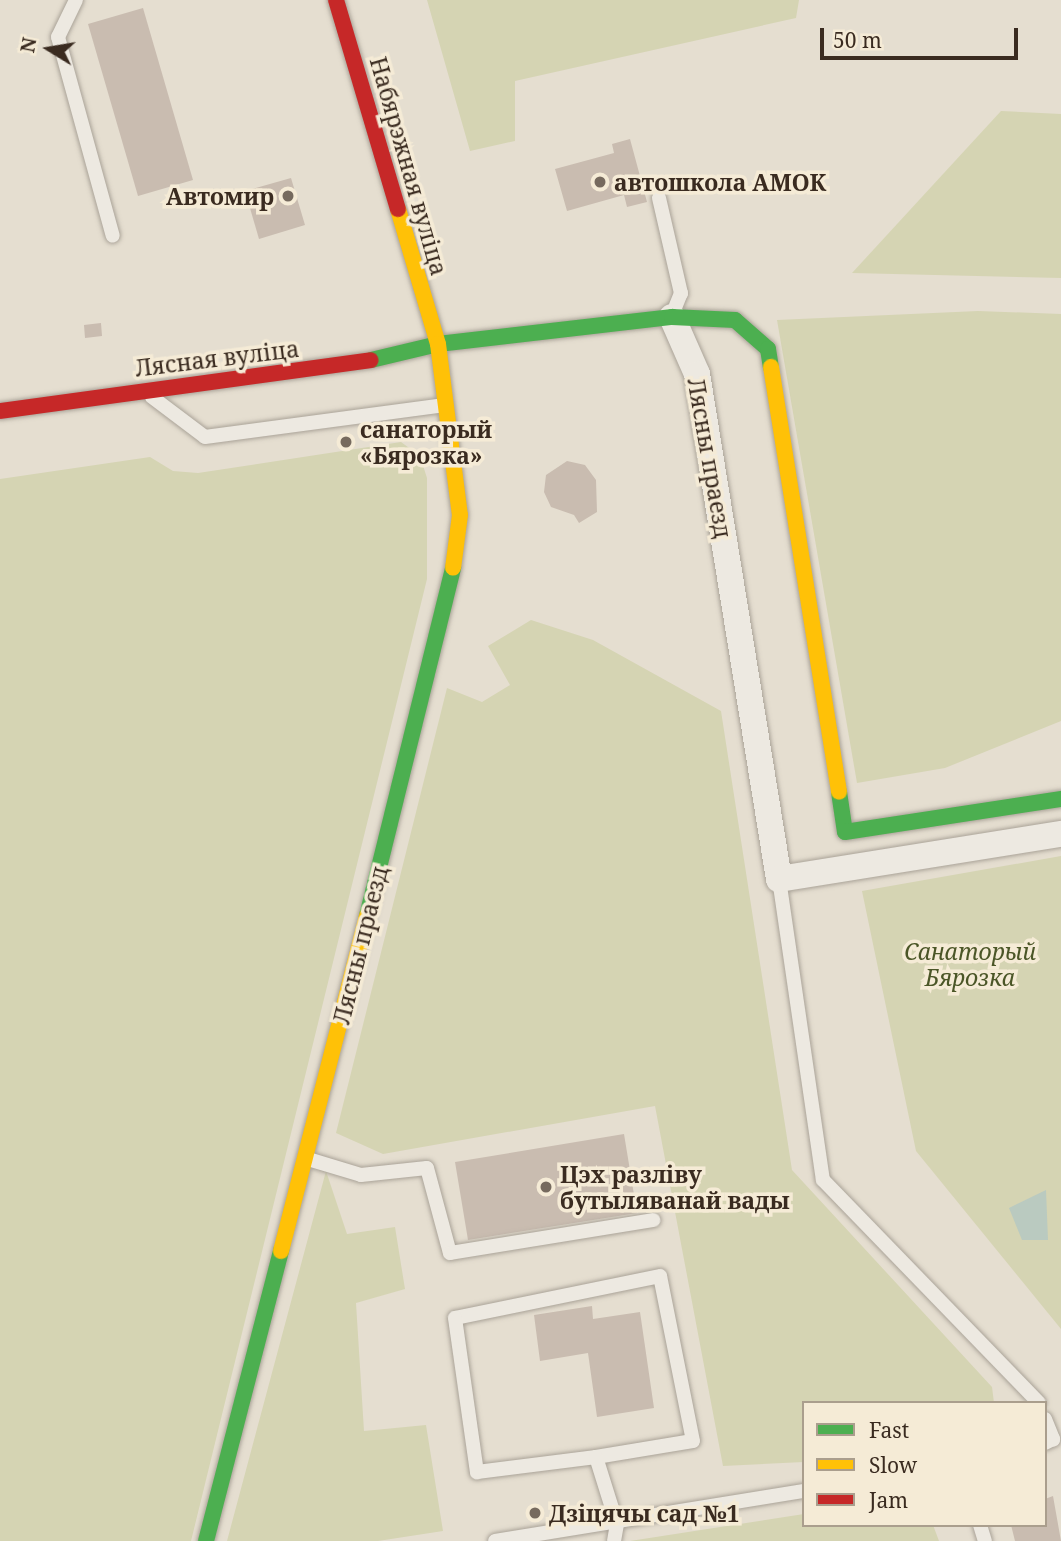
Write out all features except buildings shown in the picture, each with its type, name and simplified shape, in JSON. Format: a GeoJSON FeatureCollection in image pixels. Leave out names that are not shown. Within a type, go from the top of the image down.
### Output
{"type":"FeatureCollection","features":[{"type":"Feature","properties":{"kind":"street","name":"Набярэжная вуліца"},"geometry":{"type":"LineString","coordinates":[[336,0],[438,344]]}},
{"type":"Feature","properties":{"kind":"street","name":"Лясная вуліца"},"geometry":{"type":"LineString","coordinates":[[0,411],[142,390],[351,365],[438,344],[672,317]]}},
{"type":"Feature","properties":{"kind":"street","name":"Лясны праезд"},"geometry":{"type":"LineString","coordinates":[[672,317],[697,374],[779,879]]}},
{"type":"Feature","properties":{"kind":"street"},"geometry":{"type":"LineString","coordinates":[[672,317],[736,320],[768,349],[845,832],[1061,799]]}},
{"type":"Feature","properties":{"kind":"street","name":"Лясны праезд"},"geometry":{"type":"LineString","coordinates":[[206,1541],[306,1159],[453,570],[461,497],[450,404],[438,344]]}},
{"type":"Feature","properties":{"kind":"street"},"geometry":{"type":"LineString","coordinates":[[779,879],[1061,834]]}},
{"type":"Feature","properties":{"kind":"lane"},"geometry":{"type":"LineString","coordinates":[[76,0],[58,37],[113,236]]}},
{"type":"Feature","properties":{"kind":"lane"},"geometry":{"type":"LineString","coordinates":[[659,198],[681,293],[672,317]]}},
{"type":"Feature","properties":{"kind":"lane"},"geometry":{"type":"LineString","coordinates":[[142,390],[205,438],[450,404]]}},
{"type":"Feature","properties":{"kind":"lane"},"geometry":{"type":"LineString","coordinates":[[779,879],[823,1180],[1037,1401]]}},
{"type":"Feature","properties":{"kind":"lane"},"geometry":{"type":"LineString","coordinates":[[306,1159],[361,1175],[427,1168],[450,1253],[653,1220]]}},
{"type":"Feature","properties":{"kind":"lane"},"geometry":{"type":"LineString","coordinates":[[660,1276],[693,1441],[596,1457],[477,1472],[455,1318],[660,1276]]}},
{"type":"Feature","properties":{"kind":"lane"},"geometry":{"type":"LineString","coordinates":[[596,1457],[617,1524],[614,1541]]}},
{"type":"Feature","properties":{"kind":"lane"},"geometry":{"type":"LineString","coordinates":[[495,1541],[617,1524],[802,1492]]}},
{"type":"Feature","properties":{"kind":"green space"},"geometry":{"type":"Polygon","coordinates":[[[427,0],[799,0],[796,18],[515,81],[515,141],[470,151],[427,0]]]}},
{"type":"Feature","properties":{"kind":"green space"},"geometry":{"type":"Polygon","coordinates":[[[1001,111],[1061,114],[1061,278],[852,273],[1001,111]]]}},
{"type":"Feature","properties":{"kind":"green space"},"geometry":{"type":"Polygon","coordinates":[[[978,311],[1061,314],[1061,721],[945,768],[857,783],[777,320],[978,311]]]}},
{"type":"Feature","properties":{"kind":"green space"},"geometry":{"type":"Polygon","coordinates":[[[401,442],[420,456],[427,478],[427,579],[191,1541],[0,1541],[0,479],[150,457],[173,471],[198,473],[401,442]]]}},
{"type":"Feature","properties":{"kind":"green space"},"geometry":{"type":"Polygon","coordinates":[[[531,620],[593,640],[721,711],[792,1170],[992,1387],[994,1401],[802,1401],[802,1462],[723,1466],[655,1106],[383,1154],[336,1133],[447,688],[482,702],[510,685],[488,646],[531,620]]]}},
{"type":"Feature","properties":{"kind":"green space","name":"Санаторый Бярозка"},"geometry":{"type":"Polygon","coordinates":[[[1061,856],[1061,1329],[916,1151],[862,891],[1061,856]]]}},
{"type":"Feature","properties":{"kind":"green space"},"geometry":{"type":"Polygon","coordinates":[[[326,1171],[347,1234],[395,1227],[405,1289],[356,1303],[364,1431],[426,1425],[443,1531],[378,1541],[227,1541],[326,1171]]]}},
{"type":"Feature","properties":{"kind":"green space"},"geometry":{"type":"Polygon","coordinates":[[[802,1514],[802,1527],[934,1527],[939,1541],[630,1541],[802,1514]]]}},
{"type":"Feature","properties":{"kind":"shaded area"},"geometry":{"type":"Polygon","coordinates":[[[1046,1190],[1048,1240],[1022,1240],[1009,1208],[1046,1190]]]}},
{"type":"Feature","properties":{"kind":"traffic: fast"},"geometry":{"type":"LineString","coordinates":[[371,360],[438,344],[672,317],[735,320],[768,349],[771,367]]}},
{"type":"Feature","properties":{"kind":"traffic: fast"},"geometry":{"type":"LineString","coordinates":[[367,916],[453,568]]}},
{"type":"Feature","properties":{"kind":"traffic: fast"},"geometry":{"type":"LineString","coordinates":[[839,792],[845,832],[1061,799]]}},
{"type":"Feature","properties":{"kind":"traffic: fast"},"geometry":{"type":"LineString","coordinates":[[206,1541],[281,1251]]}},
{"type":"Feature","properties":{"kind":"traffic: slow"},"geometry":{"type":"LineString","coordinates":[[398,209],[438,344],[460,515],[453,568]]}},
{"type":"Feature","properties":{"kind":"traffic: slow"},"geometry":{"type":"LineString","coordinates":[[771,367],[839,792]]}},
{"type":"Feature","properties":{"kind":"traffic: slow"},"geometry":{"type":"LineString","coordinates":[[281,1251],[367,916]]}},
{"type":"Feature","properties":{"kind":"traffic: jam"},"geometry":{"type":"LineString","coordinates":[[336,0],[398,209]]}},
{"type":"Feature","properties":{"kind":"traffic: jam"},"geometry":{"type":"LineString","coordinates":[[0,411],[371,360]]}},
{"type":"Feature","properties":{"kind":"place","name":"автошкола АМОК"},"geometry":{"type":"Point","coordinates":[600,182]}},
{"type":"Feature","properties":{"kind":"place","name":"Автомир"},"geometry":{"type":"Point","coordinates":[288,196]}},
{"type":"Feature","properties":{"kind":"place","name":"санаторый «Бярозка»"},"geometry":{"type":"Point","coordinates":[346,442]}},
{"type":"Feature","properties":{"kind":"place","name":"Цэх разліву бутыляванай вады"},"geometry":{"type":"Point","coordinates":[546,1187]}},
{"type":"Feature","properties":{"kind":"place","name":"Дзіцячы сад №1"},"geometry":{"type":"Point","coordinates":[535,1513]}}]}
